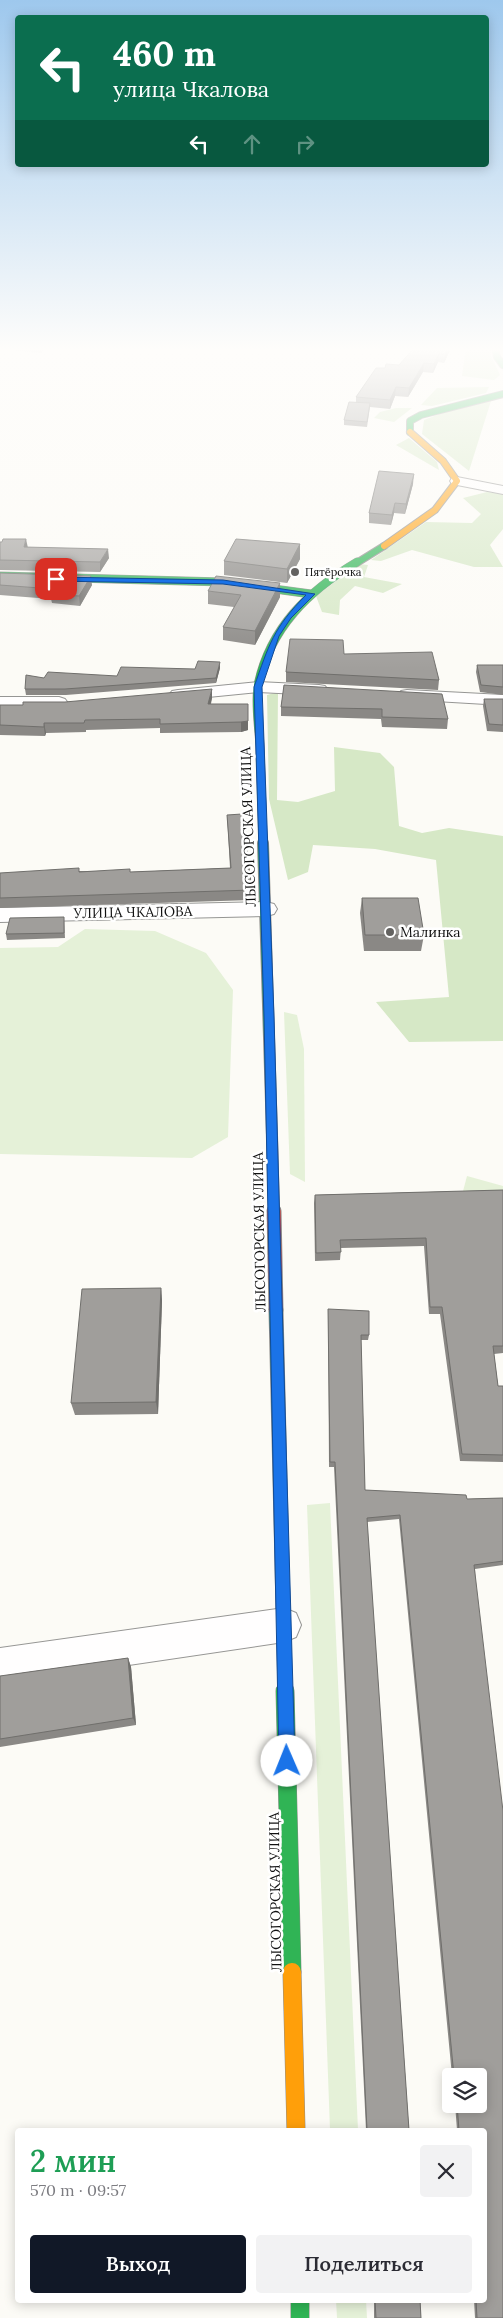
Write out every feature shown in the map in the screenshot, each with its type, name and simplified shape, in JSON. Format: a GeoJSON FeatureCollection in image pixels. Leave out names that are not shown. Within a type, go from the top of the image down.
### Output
{"type":"FeatureCollection","features":[{"type":"Feature","properties":{"kind":"street"},"geometry":{"type":"LineString","coordinates":[[437,456],[446,464],[457,481],[503,490]]}},
{"type":"Feature","properties":{"kind":"street","name":"ЛЫСОГОРСКАЯ УЛИЦА"},"geometry":{"type":"LineString","coordinates":[[296,2128],[266,909],[258,687],[276,636],[288,616],[311,594],[434,514],[452,494],[457,481]]}},
{"type":"Feature","properties":{"kind":"street"},"geometry":{"type":"LineString","coordinates":[[0,576],[223,582],[311,594]]}},
{"type":"Feature","properties":{"kind":"street"},"geometry":{"type":"LineString","coordinates":[[162,696],[258,687],[337,691]]}},
{"type":"Feature","properties":{"kind":"street"},"geometry":{"type":"LineString","coordinates":[[386,694],[503,700]]}},
{"type":"Feature","properties":{"kind":"street"},"geometry":{"type":"LineString","coordinates":[[0,703],[76,702]]}},
{"type":"Feature","properties":{"kind":"street","name":"УЛИЦА ЧКАЛОВА"},"geometry":{"type":"LineString","coordinates":[[0,915],[266,909]]}},
{"type":"Feature","properties":{"kind":"street"},"geometry":{"type":"LineString","coordinates":[[0,1666],[284,1625]]}},
{"type":"Feature","properties":{"kind":"street"},"geometry":{"type":"LineString","coordinates":[[300,2303],[300,2318]]}},
{"type":"Feature","properties":{"kind":"green space"},"geometry":{"type":"Polygon","coordinates":[[[415,456],[430,456],[437,462],[439,470],[415,456]]]}},
{"type":"Feature","properties":{"kind":"green space"},"geometry":{"type":"Polygon","coordinates":[[[450,456],[474,456],[469,471],[450,456]]]}},
{"type":"Feature","properties":{"kind":"green space"},"geometry":{"type":"Polygon","coordinates":[[[487,492],[503,494],[503,529],[490,545],[503,567],[474,567],[412,550],[381,561],[371,560],[426,522],[472,523],[481,514],[463,498],[487,492]]]}},
{"type":"Feature","properties":{"kind":"green space"},"geometry":{"type":"Polygon","coordinates":[[[359,564],[368,565],[364,577],[402,584],[383,593],[355,586],[340,600],[339,615],[322,612],[316,596],[359,564]]]}},
{"type":"Feature","properties":{"kind":"green space"},"geometry":{"type":"Polygon","coordinates":[[[278,692],[277,800],[298,802],[335,791],[334,747],[380,753],[394,767],[399,826],[422,833],[449,828],[503,836],[503,1041],[409,1042],[376,1002],[449,997],[436,860],[375,849],[313,845],[308,872],[288,880],[269,799],[267,695],[278,692]]]}},
{"type":"Feature","properties":{"kind":"green space"},"geometry":{"type":"Polygon","coordinates":[[[85,929],[155,931],[206,953],[233,990],[228,1137],[192,1158],[0,1154],[0,948],[58,947],[85,929]]]}},
{"type":"Feature","properties":{"kind":"green space"},"geometry":{"type":"Polygon","coordinates":[[[284,1012],[297,1015],[304,1049],[305,1182],[290,1174],[284,1012]]]}},
{"type":"Feature","properties":{"kind":"green space"},"geometry":{"type":"Polygon","coordinates":[[[467,1176],[503,1186],[503,1195],[462,1195],[467,1176]]]}},
{"type":"Feature","properties":{"kind":"green space"},"geometry":{"type":"Polygon","coordinates":[[[330,1503],[358,2128],[330,2128],[307,1505],[330,1503]]]}},
{"type":"Feature","properties":{"kind":"green space"},"geometry":{"type":"Polygon","coordinates":[[[336,2303],[366,2303],[367,2318],[337,2318],[336,2303]]]}},
{"type":"Feature","properties":{"kind":"building"},"geometry":{"type":"Polygon","coordinates":[[[379,471],[414,474],[406,504],[395,503],[392,515],[369,513],[379,471]]]}},
{"type":"Feature","properties":{"kind":"building"},"geometry":{"type":"Polygon","coordinates":[[[3,539],[26,539],[24,547],[108,549],[100,562],[0,560],[0,542],[3,539]]]}},
{"type":"Feature","properties":{"kind":"building"},"geometry":{"type":"Polygon","coordinates":[[[236,539],[300,544],[287,569],[224,561],[236,539]]]}},
{"type":"Feature","properties":{"kind":"building"},"geometry":{"type":"Polygon","coordinates":[[[0,573],[91,576],[79,596],[50,594],[53,589],[0,585],[0,573]]]}},
{"type":"Feature","properties":{"kind":"building"},"geometry":{"type":"Polygon","coordinates":[[[216,576],[280,583],[255,631],[223,627],[241,595],[208,591],[216,576]]]}},
{"type":"Feature","properties":{"kind":"building"},"geometry":{"type":"Polygon","coordinates":[[[290,639],[343,640],[344,654],[432,652],[439,680],[286,672],[290,639]]]}},
{"type":"Feature","properties":{"kind":"building"},"geometry":{"type":"Polygon","coordinates":[[[198,661],[220,662],[216,678],[65,689],[25,689],[26,675],[44,678],[48,672],[117,676],[121,667],[195,669],[198,661]]]}},
{"type":"Feature","properties":{"kind":"building"},"geometry":{"type":"Polygon","coordinates":[[[477,665],[503,665],[503,687],[481,685],[477,665]]]}},
{"type":"Feature","properties":{"kind":"building"},"geometry":{"type":"Polygon","coordinates":[[[284,685],[442,694],[448,719],[382,717],[382,709],[281,707],[284,685]]]}},
{"type":"Feature","properties":{"kind":"building"},"geometry":{"type":"Polygon","coordinates":[[[212,689],[208,704],[248,704],[248,721],[160,724],[160,719],[85,720],[84,723],[44,723],[44,727],[0,725],[0,705],[23,705],[23,702],[65,702],[212,689]]]}},
{"type":"Feature","properties":{"kind":"building"},"geometry":{"type":"Polygon","coordinates":[[[484,699],[503,699],[503,725],[489,724],[484,699]]]}},
{"type":"Feature","properties":{"kind":"building"},"geometry":{"type":"Polygon","coordinates":[[[242,814],[252,890],[0,898],[0,873],[79,868],[79,872],[130,869],[130,872],[231,868],[227,815],[242,814]]]}},
{"type":"Feature","properties":{"kind":"building"},"geometry":{"type":"Polygon","coordinates":[[[362,898],[418,898],[424,935],[365,935],[362,898]]]}},
{"type":"Feature","properties":{"kind":"building"},"geometry":{"type":"Polygon","coordinates":[[[64,917],[64,933],[6,934],[10,918],[64,917]]]}},
{"type":"Feature","properties":{"kind":"building"},"geometry":{"type":"Polygon","coordinates":[[[503,1190],[503,1346],[493,1346],[498,1386],[503,1386],[503,1455],[462,1454],[442,1307],[430,1307],[426,1238],[340,1240],[341,1252],[316,1253],[315,1195],[503,1190]]]}},
{"type":"Feature","properties":{"kind":"building"},"geometry":{"type":"Polygon","coordinates":[[[161,1288],[156,1402],[71,1403],[82,1289],[161,1288]]]}},
{"type":"Feature","properties":{"kind":"building"},"geometry":{"type":"Polygon","coordinates":[[[328,1309],[369,1311],[369,1335],[361,1335],[365,1490],[466,1495],[467,1499],[503,1498],[503,1561],[474,1565],[503,1811],[503,2318],[477,2318],[476,2303],[487,2303],[487,2128],[459,2128],[458,2113],[487,2113],[487,2068],[453,2068],[400,1515],[367,1518],[409,2128],[367,2128],[335,1462],[330,1462],[328,1309]]]}},
{"type":"Feature","properties":{"kind":"building"},"geometry":{"type":"Polygon","coordinates":[[[128,1658],[133,1718],[0,1739],[0,1676],[128,1658]]]}},
{"type":"Feature","properties":{"kind":"building"},"geometry":{"type":"Polygon","coordinates":[[[375,2303],[420,2303],[421,2318],[376,2318],[375,2303]]]}},
{"type":"Feature","properties":{"kind":"traffic: fast"},"geometry":{"type":"LineString","coordinates":[[272,1135],[258,687],[273,642],[297,608],[310,595],[338,574],[384,546]]}},
{"type":"Feature","properties":{"kind":"traffic: fast"},"geometry":{"type":"LineString","coordinates":[[0,576],[223,582],[311,594]]}},
{"type":"Feature","properties":{"kind":"traffic: fast"},"geometry":{"type":"LineString","coordinates":[[276,1310],[292,1972]]}},
{"type":"Feature","properties":{"kind":"traffic: fast"},"geometry":{"type":"LineString","coordinates":[[300,2303],[300,2318]]}},
{"type":"Feature","properties":{"kind":"traffic: slow"},"geometry":{"type":"LineString","coordinates":[[384,546],[415,526],[435,510],[451,492],[457,481],[438,456]]}},
{"type":"Feature","properties":{"kind":"traffic: slow"},"geometry":{"type":"LineString","coordinates":[[292,1972],[296,2128]]}},
{"type":"Feature","properties":{"kind":"traffic: jam"},"geometry":{"type":"LineString","coordinates":[[272,1135],[276,1310]]}},
{"type":"Feature","properties":{"kind":"place","name":"Пятёрочка"},"geometry":{"type":"Point","coordinates":[295,572]}},
{"type":"Feature","properties":{"kind":"place","name":"Малинка"},"geometry":{"type":"Point","coordinates":[390,932]}},
{"type":"Feature","properties":{"kind":"route"},"geometry":{"type":"LineString","coordinates":[[56,579],[223,582],[311,594],[288,616],[276,636],[258,687],[269,1016],[287,1761]]}}]}
